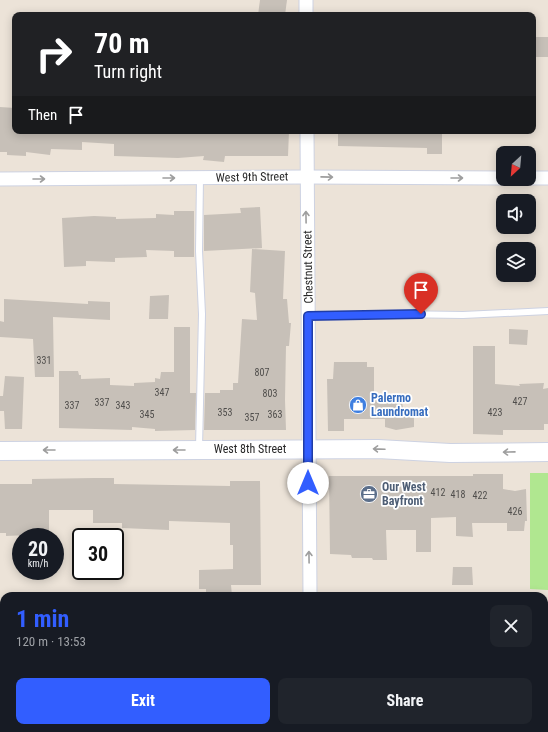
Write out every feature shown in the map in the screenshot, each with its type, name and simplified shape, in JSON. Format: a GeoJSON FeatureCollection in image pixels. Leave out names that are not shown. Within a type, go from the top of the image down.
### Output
{"type":"FeatureCollection","features":[{"type":"Feature","properties":{"kind":"street"},"geometry":{"type":"LineString","coordinates":[[306,0],[306,12]]}},
{"type":"Feature","properties":{"kind":"street","name":"Chestnut Street"},"geometry":{"type":"LineString","coordinates":[[307,134],[306,177],[310,592]]}},
{"type":"Feature","properties":{"kind":"street","name":"West 9th Street"},"geometry":{"type":"LineString","coordinates":[[0,179],[306,177],[496,178]]}},
{"type":"Feature","properties":{"kind":"street"},"geometry":{"type":"LineString","coordinates":[[536,178],[548,178]]}},
{"type":"Feature","properties":{"kind":"street","name":"West 8th Street"},"geometry":{"type":"LineString","coordinates":[[0,451],[378,449],[450,453],[548,452]]}},
{"type":"Feature","properties":{"kind":"lane"},"geometry":{"type":"LineString","coordinates":[[199,449],[202,314],[199,251],[200,178]]}},
{"type":"Feature","properties":{"kind":"lane"},"geometry":{"type":"LineString","coordinates":[[308,316],[392,314],[463,315],[548,311]]}},
{"type":"Feature","properties":{"kind":"green space"},"geometry":{"type":"Polygon","coordinates":[[[530,473],[548,473],[548,590],[530,589],[530,473]]]}},
{"type":"Feature","properties":{"kind":"building"},"geometry":{"type":"Polygon","coordinates":[[[260,0],[287,0],[285,12],[258,12],[260,0]]]}},
{"type":"Feature","properties":{"kind":"building"},"geometry":{"type":"Polygon","coordinates":[[[536,37],[548,37],[548,57],[536,57],[536,37]]]}},
{"type":"Feature","properties":{"kind":"building"},"geometry":{"type":"Polygon","coordinates":[[[0,107],[12,108],[12,134],[289,134],[288,156],[225,156],[224,162],[203,160],[204,156],[178,158],[114,156],[114,144],[82,142],[82,150],[51,149],[50,155],[26,152],[26,156],[7,155],[7,152],[0,152],[0,107]]]}},
{"type":"Feature","properties":{"kind":"building"},"geometry":{"type":"Polygon","coordinates":[[[338,134],[442,134],[442,154],[427,154],[427,148],[338,146],[338,134]]]}},
{"type":"Feature","properties":{"kind":"building"},"geometry":{"type":"Polygon","coordinates":[[[260,207],[262,248],[204,251],[204,215],[241,213],[240,208],[260,207]]]}},
{"type":"Feature","properties":{"kind":"building"},"geometry":{"type":"Polygon","coordinates":[[[174,211],[194,211],[194,257],[174,257],[174,251],[146,250],[147,257],[115,258],[115,262],[86,261],[86,266],[64,267],[62,218],[94,216],[116,217],[116,219],[156,218],[156,214],[174,215],[174,211]]]}},
{"type":"Feature","properties":{"kind":"building"},"geometry":{"type":"Polygon","coordinates":[[[252,249],[285,251],[283,299],[287,299],[289,323],[291,323],[289,346],[286,346],[286,430],[204,430],[205,393],[220,393],[220,390],[233,390],[233,383],[238,383],[242,319],[257,320],[255,293],[250,292],[252,249]]]}},
{"type":"Feature","properties":{"kind":"building"},"geometry":{"type":"Polygon","coordinates":[[[169,295],[168,319],[149,319],[150,296],[169,295]]]}},
{"type":"Feature","properties":{"kind":"building"},"geometry":{"type":"Polygon","coordinates":[[[4,299],[88,304],[88,301],[110,302],[110,320],[53,317],[54,377],[35,377],[33,339],[0,337],[0,321],[4,322],[4,299]]]}},
{"type":"Feature","properties":{"kind":"building"},"geometry":{"type":"Polygon","coordinates":[[[174,327],[190,327],[190,393],[196,393],[195,430],[155,431],[155,429],[132,427],[132,430],[59,428],[59,371],[78,371],[79,375],[81,375],[81,379],[110,378],[110,385],[134,386],[134,383],[155,382],[155,378],[160,379],[161,372],[174,372],[174,327]]]}},
{"type":"Feature","properties":{"kind":"building"},"geometry":{"type":"Polygon","coordinates":[[[509,329],[528,330],[527,345],[509,344],[509,329]]]}},
{"type":"Feature","properties":{"kind":"building"},"geometry":{"type":"Polygon","coordinates":[[[473,346],[495,346],[495,384],[520,386],[519,384],[544,383],[543,389],[548,388],[548,424],[544,424],[544,430],[503,430],[503,435],[473,434],[473,346]]]}},
{"type":"Feature","properties":{"kind":"building"},"geometry":{"type":"Polygon","coordinates":[[[334,362],[367,362],[367,367],[374,367],[374,394],[401,395],[403,408],[414,408],[414,427],[396,430],[385,427],[385,419],[344,419],[344,431],[328,431],[327,379],[333,379],[334,362]]]}},
{"type":"Feature","properties":{"kind":"building"},"geometry":{"type":"Polygon","coordinates":[[[5,376],[24,377],[22,429],[5,429],[4,411],[0,411],[0,396],[3,396],[5,376]]]}},
{"type":"Feature","properties":{"kind":"building"},"geometry":{"type":"Polygon","coordinates":[[[473,474],[503,474],[503,489],[515,491],[526,489],[527,521],[525,521],[524,531],[507,531],[507,523],[472,523],[473,537],[456,536],[456,517],[431,518],[431,552],[416,552],[416,530],[386,530],[387,560],[352,558],[351,555],[330,554],[329,476],[473,476],[473,474]]]}},
{"type":"Feature","properties":{"kind":"building"},"geometry":{"type":"Polygon","coordinates":[[[114,478],[114,484],[230,486],[230,481],[260,481],[261,585],[231,585],[232,592],[206,592],[206,589],[199,589],[199,570],[233,569],[233,545],[230,545],[230,523],[169,521],[169,530],[122,528],[122,523],[93,523],[93,510],[49,510],[49,528],[12,528],[12,536],[6,536],[6,533],[0,533],[0,484],[32,484],[32,479],[114,478]]]}},
{"type":"Feature","properties":{"kind":"building"},"geometry":{"type":"Polygon","coordinates":[[[453,567],[472,567],[473,585],[452,585],[453,567]]]}},
{"type":"Feature","properties":{"kind":"place","name":"Palermo Laundromat"},"geometry":{"type":"Point","coordinates":[358,405]}},
{"type":"Feature","properties":{"kind":"place","name":"Our West Bayfront"},"geometry":{"type":"Point","coordinates":[369,494]}},
{"type":"Feature","properties":{"kind":"route"},"geometry":{"type":"LineString","coordinates":[[308,483],[308,316],[421,314]]}}]}
